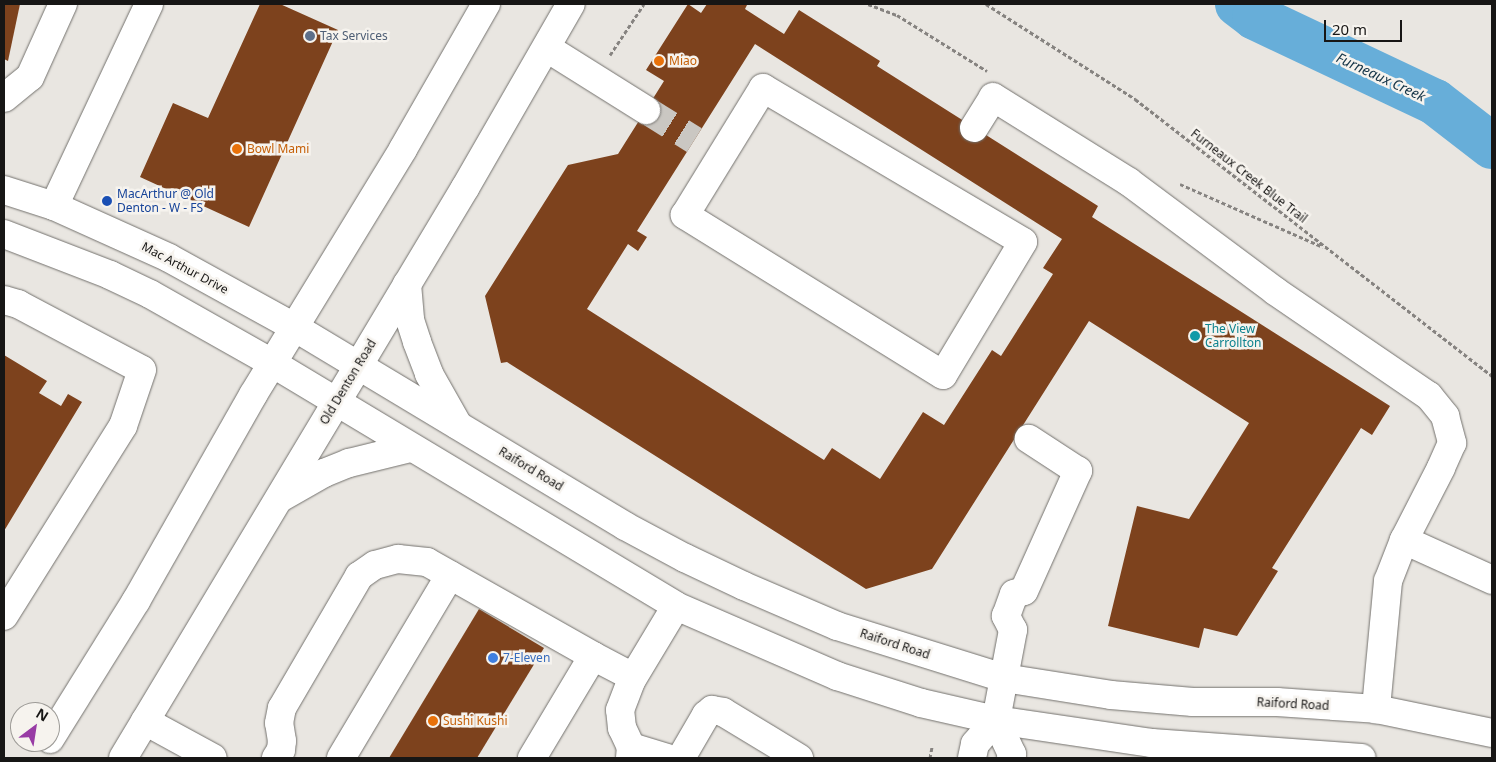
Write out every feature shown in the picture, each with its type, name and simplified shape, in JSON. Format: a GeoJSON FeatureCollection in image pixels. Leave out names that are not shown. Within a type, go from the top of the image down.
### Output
{"type":"FeatureCollection","features":[{"type":"Feature","properties":{"kind":"street"},"geometry":{"type":"LineString","coordinates":[[4,98],[30,77],[63,4]]}},
{"type":"Feature","properties":{"kind":"street"},"geometry":{"type":"LineString","coordinates":[[54,206],[149,4]]}},
{"type":"Feature","properties":{"kind":"street"},"geometry":{"type":"LineString","coordinates":[[60,723],[136,601],[272,363],[403,149],[486,4]]}},
{"type":"Feature","properties":{"kind":"street","name":"Old Denton Road"},"geometry":{"type":"LineString","coordinates":[[123,758],[407,284],[547,48],[571,4]]}},
{"type":"Feature","properties":{"kind":"street"},"geometry":{"type":"LineString","coordinates":[[547,48],[646,110]]}},
{"type":"Feature","properties":{"kind":"street"},"geometry":{"type":"LineString","coordinates":[[763,88],[1023,242],[943,375],[686,215],[746,115],[763,88]]}},
{"type":"Feature","properties":{"kind":"street"},"geometry":{"type":"LineString","coordinates":[[974,128],[993,97],[1129,182],[1275,291],[1429,396],[1445,416],[1452,443],[1442,468],[1404,540],[1388,581],[1376,709]]}},
{"type":"Feature","properties":{"kind":"street","name":"Mac Arthur Drive"},"geometry":{"type":"LineString","coordinates":[[4,190],[54,206],[170,258],[294,326],[358,365]]}},
{"type":"Feature","properties":{"kind":"street"},"geometry":{"type":"LineString","coordinates":[[4,234],[101,271],[150,294],[272,363],[410,448],[676,606],[837,676],[921,703],[996,720],[1152,743],[1360,758]]}},
{"type":"Feature","properties":{"kind":"street"},"geometry":{"type":"LineString","coordinates":[[407,284],[410,320],[420,350],[429,374],[458,425]]}},
{"type":"Feature","properties":{"kind":"street"},"geometry":{"type":"LineString","coordinates":[[4,300],[18,304],[142,370],[123,426],[4,616]]}},
{"type":"Feature","properties":{"kind":"street","name":"Raiford Road"},"geometry":{"type":"LineString","coordinates":[[358,365],[625,526],[685,558],[744,586],[837,626],[1004,678],[1111,695],[1193,702],[1277,702],[1376,709],[1492,733]]}},
{"type":"Feature","properties":{"kind":"street"},"geometry":{"type":"LineString","coordinates":[[972,758],[975,744],[996,720],[1013,630],[1006,616],[1014,594],[1024,591],[1078,470],[1029,439]]}},
{"type":"Feature","properties":{"kind":"street"},"geometry":{"type":"LineString","coordinates":[[278,499],[324,473],[349,463],[410,448]]}},
{"type":"Feature","properties":{"kind":"street"},"geometry":{"type":"LineString","coordinates":[[1404,540],[1492,580]]}},
{"type":"Feature","properties":{"kind":"street"},"geometry":{"type":"LineString","coordinates":[[276,758],[281,750],[282,741],[279,723],[282,708],[359,576],[375,565],[398,559],[427,562],[633,677]]}},
{"type":"Feature","properties":{"kind":"street"},"geometry":{"type":"LineString","coordinates":[[341,758],[450,575]]}},
{"type":"Feature","properties":{"kind":"street"},"geometry":{"type":"LineString","coordinates":[[667,758],[631,753],[622,728],[620,710],[633,677],[676,606]]}},
{"type":"Feature","properties":{"kind":"street"},"geometry":{"type":"LineString","coordinates":[[532,758],[593,656]]}},
{"type":"Feature","properties":{"kind":"street"},"geometry":{"type":"LineString","coordinates":[[681,758],[706,715],[712,710],[723,712],[799,758]]}},
{"type":"Feature","properties":{"kind":"street"},"geometry":{"type":"LineString","coordinates":[[996,720],[1012,754],[1011,758]]}},
{"type":"Feature","properties":{"kind":"street"},"geometry":{"type":"LineString","coordinates":[[145,721],[213,758]]}},
{"type":"Feature","properties":{"kind":"path"},"geometry":{"type":"LineString","coordinates":[[607,62],[644,4]]}},
{"type":"Feature","properties":{"kind":"path","name":"Furneaux Creek Blue Trail"},"geometry":{"type":"LineString","coordinates":[[986,4],[1134,99],[1492,376]]}},
{"type":"Feature","properties":{"kind":"path"},"geometry":{"type":"LineString","coordinates":[[930,758],[932,747]]}},
{"type":"Feature","properties":{"kind":"building"},"geometry":{"type":"Polygon","coordinates":[[[4,4],[20,4],[8,61],[4,59],[4,4]]]}},
{"type":"Feature","properties":{"kind":"building"},"geometry":{"type":"Polygon","coordinates":[[[260,4],[280,4],[338,30],[249,227],[140,177],[173,103],[208,118],[260,4]]]}},
{"type":"Feature","properties":{"kind":"building","name":"The View Carrollton"},"geometry":{"type":"Polygon","coordinates":[[[688,4],[701,13],[707,4],[746,4],[745,9],[784,34],[799,10],[880,61],[877,66],[1098,206],[1092,217],[1390,406],[1372,435],[1361,428],[1272,568],[1278,571],[1237,636],[1204,628],[1199,648],[1108,626],[1137,506],[1189,519],[1249,423],[1089,321],[932,569],[866,589],[507,362],[501,363],[485,296],[568,165],[618,154],[664,81],[646,70],[688,4]],[[755,44],[637,231],[647,237],[638,251],[628,244],[587,309],[824,460],[832,448],[880,479],[923,412],[944,425],[992,350],[1001,356],[1053,274],[1043,268],[1062,239],[755,44]]]}},
{"type":"Feature","properties":{"kind":"building"},"geometry":{"type":"Polygon","coordinates":[[[4,355],[47,381],[39,393],[61,406],[68,394],[82,402],[4,531],[4,355]]]}},
{"type":"Feature","properties":{"kind":"building"},"geometry":{"type":"Polygon","coordinates":[[[479,609],[544,648],[477,758],[389,758],[479,609]]]}},
{"type":"Feature","properties":{"kind":"waterway","name":"Furneaux Creek"},"geometry":{"type":"LineString","coordinates":[[1238,4],[1255,17],[1435,102],[1492,146]]}},
{"type":"Feature","properties":{"kind":"tunnel"},"geometry":{"type":"LineString","coordinates":[[646,110],[694,140]]}},
{"type":"Feature","properties":{"kind":"place","name":"Tax Services"},"geometry":{"type":"Point","coordinates":[310,36]}},
{"type":"Feature","properties":{"kind":"place","name":"Miao"},"geometry":{"type":"Point","coordinates":[659,61]}},
{"type":"Feature","properties":{"kind":"place","name":"Bowl Mami"},"geometry":{"type":"Point","coordinates":[237,149]}},
{"type":"Feature","properties":{"kind":"place","name":"MacArthur @ Old Denton - W - FS"},"geometry":{"type":"Point","coordinates":[107,201]}},
{"type":"Feature","properties":{"kind":"place","name":"The View Carrollton"},"geometry":{"type":"Point","coordinates":[1195,336]}},
{"type":"Feature","properties":{"kind":"place","name":"7-Eleven"},"geometry":{"type":"Point","coordinates":[493,658]}},
{"type":"Feature","properties":{"kind":"place","name":"Sushi Kushi"},"geometry":{"type":"Point","coordinates":[433,721]}}]}
